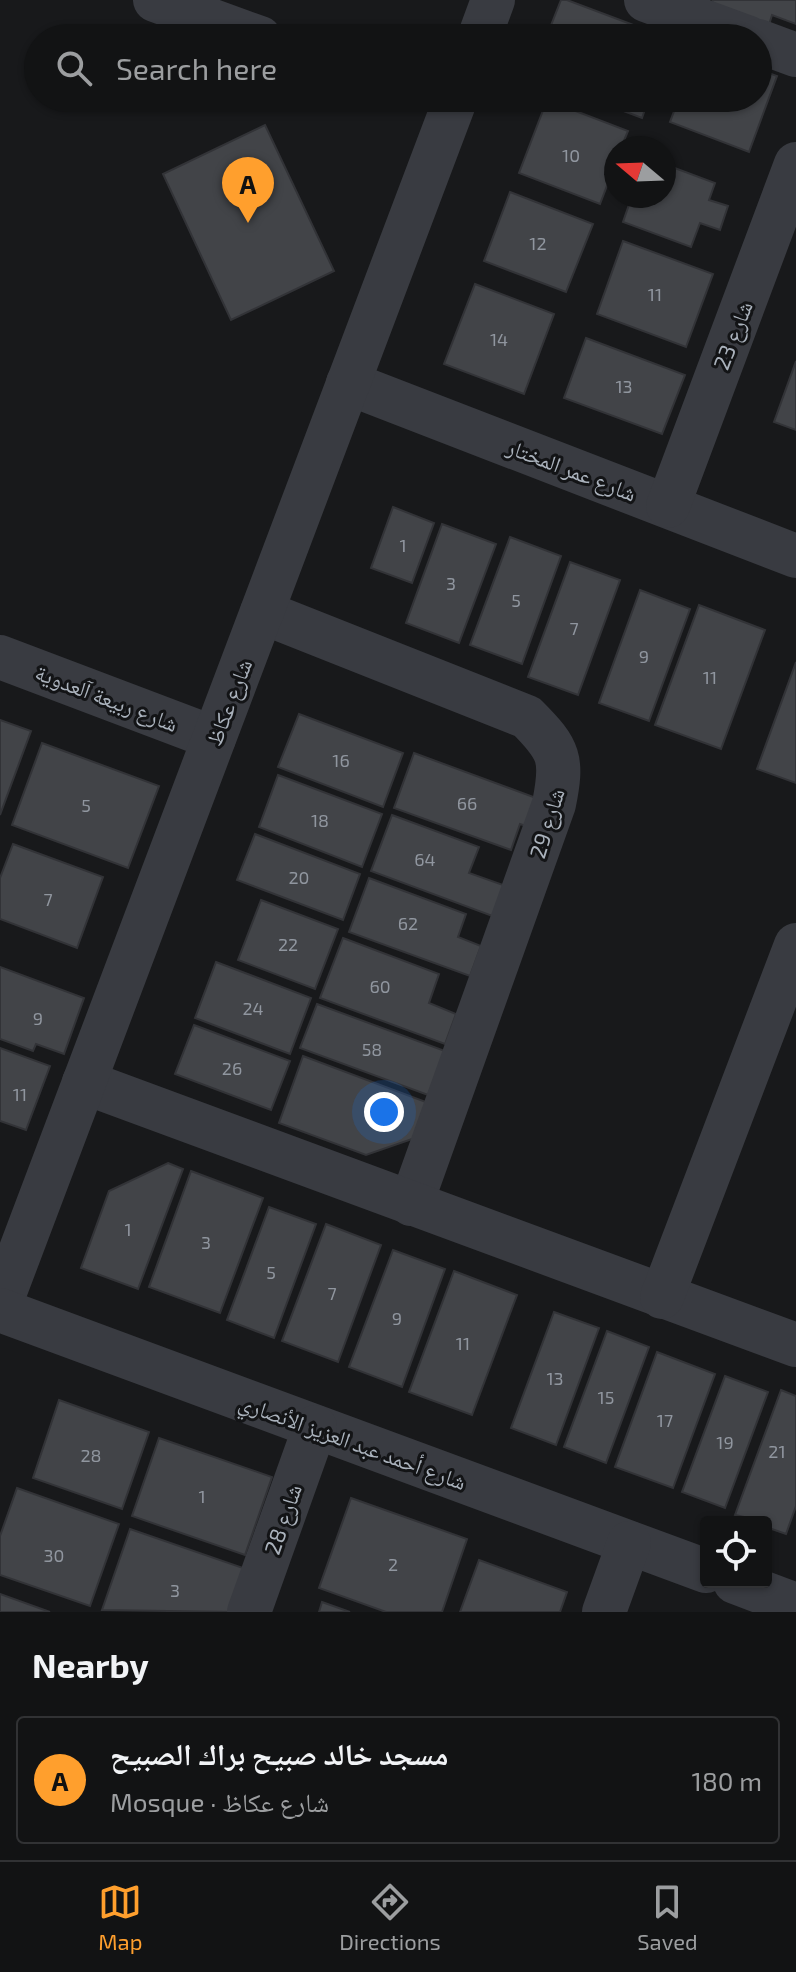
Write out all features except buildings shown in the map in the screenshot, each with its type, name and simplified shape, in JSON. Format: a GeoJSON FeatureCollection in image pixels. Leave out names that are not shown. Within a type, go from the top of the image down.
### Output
{"type":"FeatureCollection","features":[{"type":"Feature","properties":{"kind":"street"},"geometry":{"type":"LineString","coordinates":[[155,0],[221,24]]}},
{"type":"Feature","properties":{"kind":"street"},"geometry":{"type":"LineString","coordinates":[[484,24],[493,0]]}},
{"type":"Feature","properties":{"kind":"street"},"geometry":{"type":"LineString","coordinates":[[646,0],[711,24]]}},
{"type":"Feature","properties":{"kind":"street"},"geometry":{"type":"LineString","coordinates":[[772,46],[796,55]]}},
{"type":"Feature","properties":{"kind":"street","name":"شارع عكاظ"},"geometry":{"type":"LineString","coordinates":[[0,1308],[348,383],[440,112]]}},
{"type":"Feature","properties":{"kind":"street","name":"شارع 23"},"geometry":{"type":"LineString","coordinates":[[668,506],[796,164]]}},
{"type":"Feature","properties":{"kind":"street","name":"شارع عمر المختار"},"geometry":{"type":"LineString","coordinates":[[348,383],[796,556]]}},
{"type":"Feature","properties":{"kind":"street","name":"شارع 29"},"geometry":{"type":"LineString","coordinates":[[262,612],[527,717],[546,736],[562,767],[554,804],[411,1204]]}},
{"type":"Feature","properties":{"kind":"street","name":"شارع ربيعة آلعدوية"},"geometry":{"type":"LineString","coordinates":[[0,657],[214,738]]}},
{"type":"Feature","properties":{"kind":"street"},"geometry":{"type":"LineString","coordinates":[[662,1297],[796,945]]}},
{"type":"Feature","properties":{"kind":"street"},"geometry":{"type":"LineString","coordinates":[[84,1082],[796,1345]]}},
{"type":"Feature","properties":{"kind":"street","name":"شارع أحمد عبد العزيز الأنصاري"},"geometry":{"type":"LineString","coordinates":[[0,1308],[700,1569]]}},
{"type":"Feature","properties":{"kind":"street","name":"شارع 28"},"geometry":{"type":"LineString","coordinates":[[249,1612],[315,1427]]}},
{"type":"Feature","properties":{"kind":"street"},"geometry":{"type":"LineString","coordinates":[[604,1612],[629,1543]]}},
{"type":"Feature","properties":{"kind":"street"},"geometry":{"type":"LineString","coordinates":[[751,1588],[796,1605]]}},
{"type":"Feature","properties":{"kind":"place","name":"مسجد خالد صبيح براك الصبيح"},"geometry":{"type":"Point","coordinates":[248,223]}}]}
